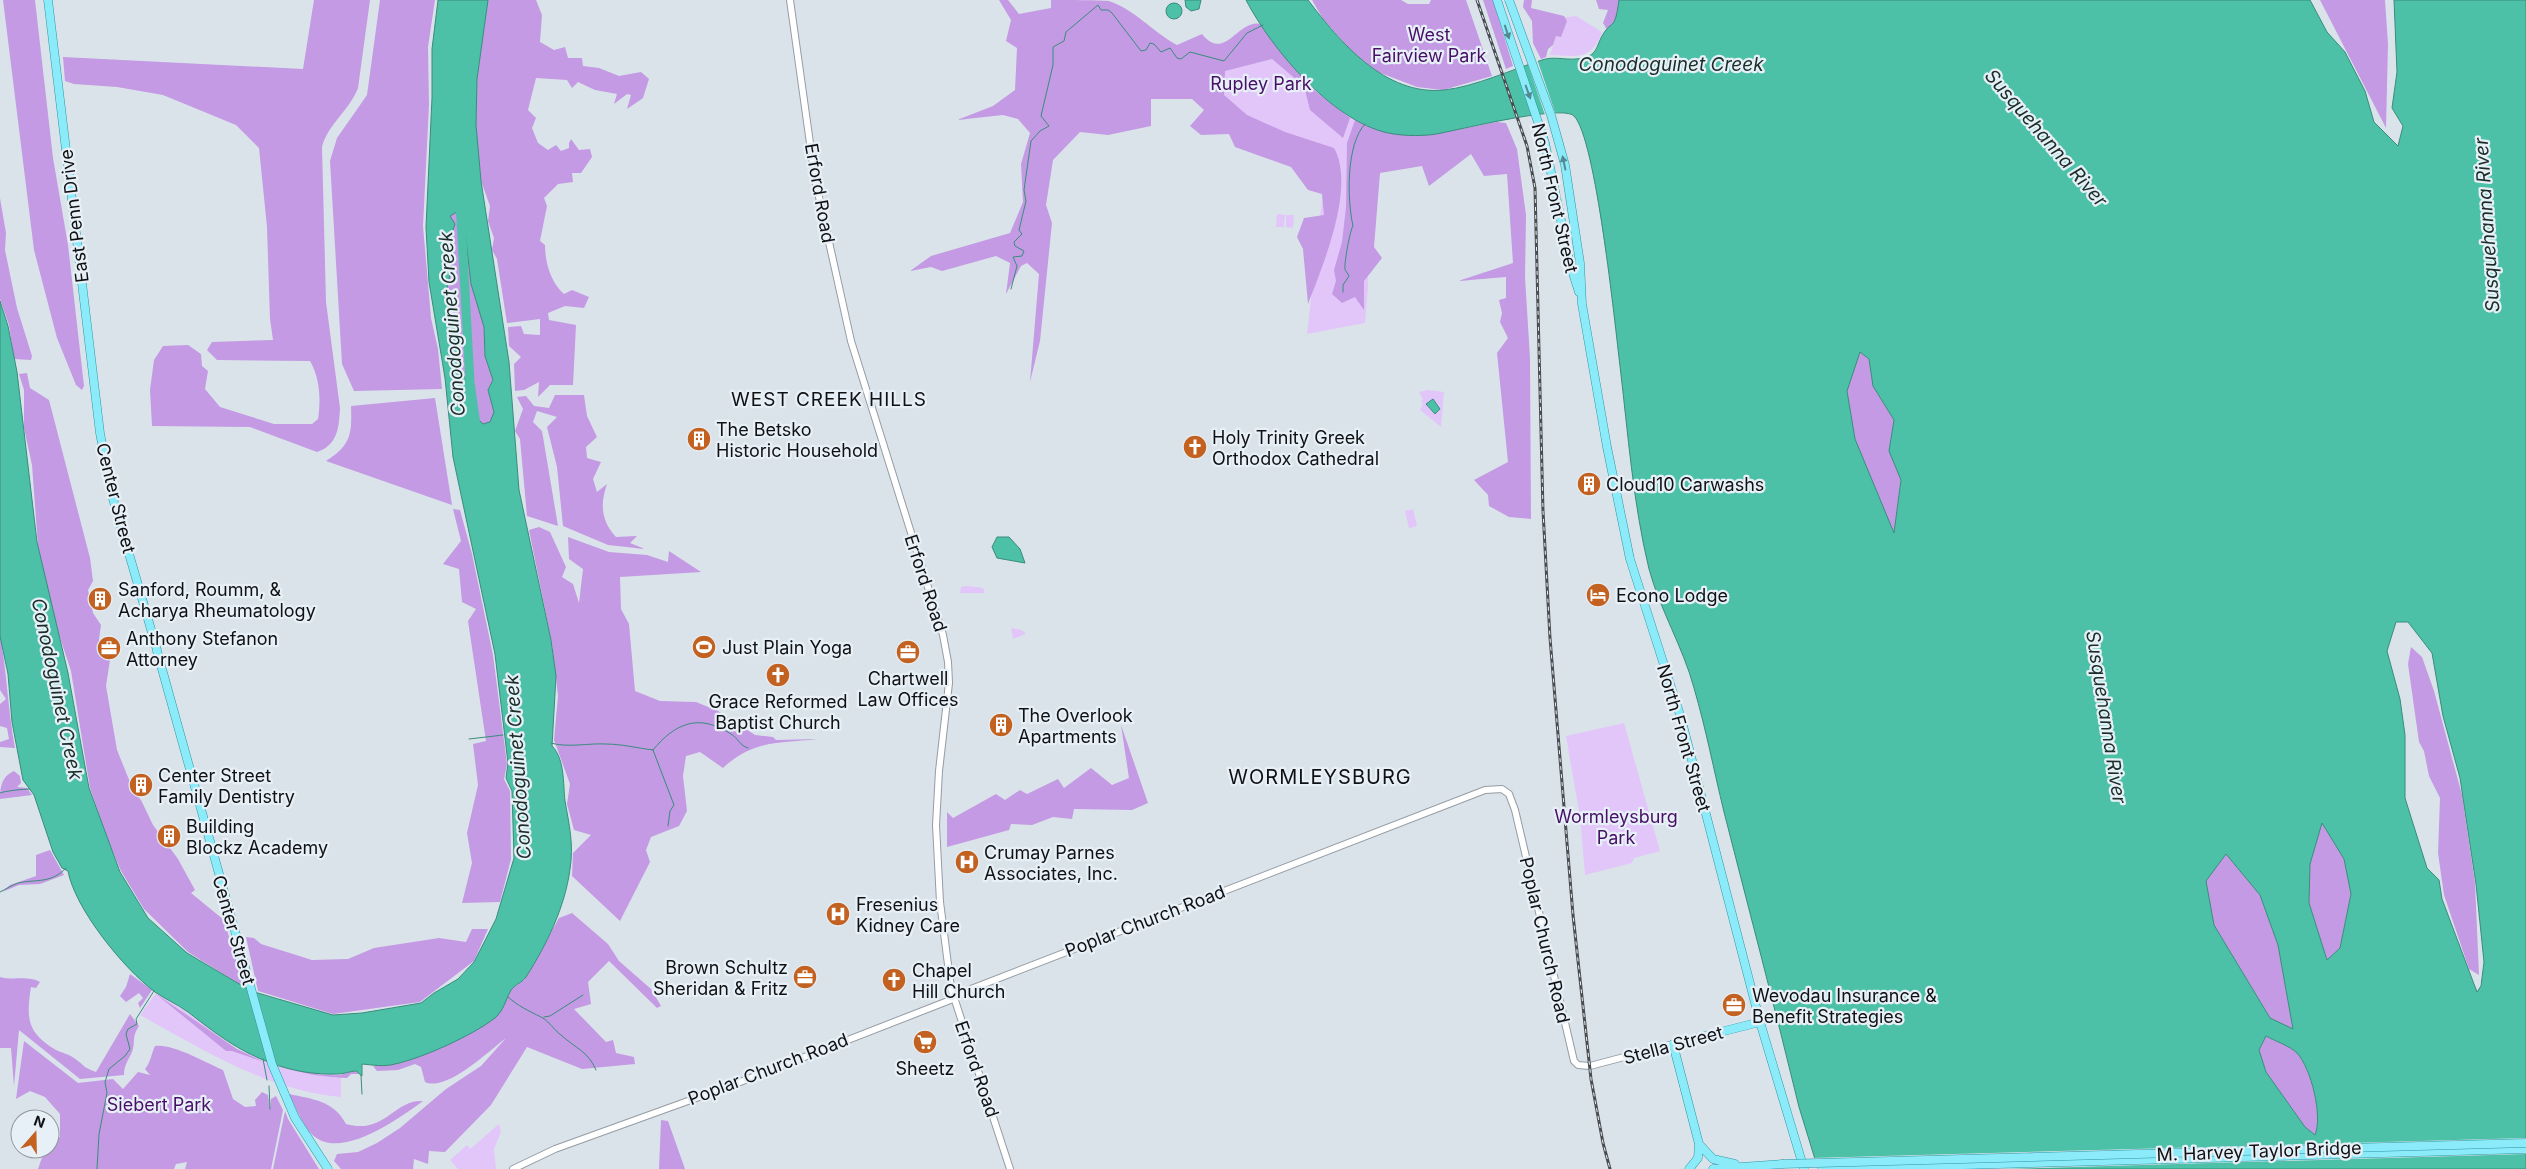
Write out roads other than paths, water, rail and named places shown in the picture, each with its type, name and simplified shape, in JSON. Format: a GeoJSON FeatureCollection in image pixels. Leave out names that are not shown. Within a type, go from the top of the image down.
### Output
{"type":"FeatureCollection","features":[{"type":"Feature","properties":{"kind":"main road","name":"East Penn Drive"},"geometry":{"type":"LineString","coordinates":[[48,0],[100,433]]}},
{"type":"Feature","properties":{"kind":"main road","name":"North Front Street"},"geometry":{"type":"LineString","coordinates":[[1497,0],[1538,120],[1550,162],[1570,264],[1582,304],[1626,543],[1639,592],[1682,718],[1760,1022],[1804,1169]]}},
{"type":"Feature","properties":{"kind":"main road","name":"North Front Street"},"geometry":{"type":"LineString","coordinates":[[1509,0],[1551,115],[1567,179],[1580,262],[1582,304]]}},
{"type":"Feature","properties":{"kind":"main road","name":"Center Street"},"geometry":{"type":"LineString","coordinates":[[100,433],[111,492],[272,1064],[294,1118],[328,1169]]}},
{"type":"Feature","properties":{"kind":"main road","name":"Stella Street"},"geometry":{"type":"LineString","coordinates":[[1673,1044],[1760,1022]]}},
{"type":"Feature","properties":{"kind":"main road"},"geometry":{"type":"LineString","coordinates":[[1673,1044],[1699,1144],[1698,1158],[1689,1169]]}},
{"type":"Feature","properties":{"kind":"main road","name":"M. Harvey Taylor Bridge"},"geometry":{"type":"LineString","coordinates":[[1744,1166],[2526,1143]]}},
{"type":"Feature","properties":{"kind":"main road"},"geometry":{"type":"LineString","coordinates":[[1699,1144],[1713,1159],[1744,1166]]}},
{"type":"Feature","properties":{"kind":"main road","name":"M. Harvey Taylor Bridge"},"geometry":{"type":"LineString","coordinates":[[1822,1169],[2526,1149]]}},
{"type":"Feature","properties":{"kind":"main road"},"geometry":{"type":"LineString","coordinates":[[1713,1169],[1744,1166]]}},
{"type":"Feature","properties":{"kind":"street","name":"Erford Road"},"geometry":{"type":"LineString","coordinates":[[790,0],[815,179],[851,341],[943,635],[948,662],[949,692],[939,771],[936,825],[940,902],[953,999],[1010,1169]]}},
{"type":"Feature","properties":{"kind":"street","name":"Poplar Church Road"},"geometry":{"type":"LineString","coordinates":[[513,1169],[555,1149],[735,1084],[953,999],[971,989],[1485,790],[1502,789],[1510,796],[1515,810],[1571,1056],[1578,1065],[1586,1066]]}},
{"type":"Feature","properties":{"kind":"street","name":"Stella Street"},"geometry":{"type":"LineString","coordinates":[[1586,1066],[1673,1044]]}},
{"type":"Feature","properties":{"kind":"water"},"geometry":{"type":"Polygon","coordinates":[[[438,0],[488,0],[477,79],[476,125],[481,181],[509,362],[519,490],[551,640],[556,676],[552,746],[559,758],[563,772],[571,860],[564,897],[548,938],[526,977],[511,990],[502,1009],[495,1018],[461,1038],[419,1057],[391,1065],[362,1064],[362,1076],[356,1071],[338,1074],[313,1073],[279,1066],[237,1047],[184,1009],[155,992],[129,969],[102,937],[80,903],[72,886],[68,871],[62,868],[53,852],[34,795],[23,780],[12,722],[8,674],[0,636],[0,301],[8,326],[17,372],[37,542],[68,673],[89,788],[120,872],[148,918],[187,953],[251,991],[333,1015],[362,1013],[421,1003],[458,979],[474,962],[496,919],[514,858],[512,791],[506,778],[508,763],[495,654],[453,457],[445,378],[429,282],[426,227],[432,98],[432,49],[438,0]],[[457,212],[450,216],[455,224],[452,233],[454,256],[447,288],[448,320],[458,333],[458,365],[471,388],[472,413],[483,424],[490,422],[494,412],[488,390],[493,380],[485,356],[484,327],[471,284],[463,214],[457,212]]]}},
{"type":"Feature","properties":{"kind":"water"},"geometry":{"type":"Polygon","coordinates":[[[1185,0],[1201,0],[1199,9],[1191,11],[1186,7],[1185,0]]]}},
{"type":"Feature","properties":{"kind":"water","name":"Susquehanna River"},"geometry":{"type":"Polygon","coordinates":[[[1246,0],[1308,0],[1334,33],[1350,49],[1383,75],[1402,84],[1423,90],[1444,90],[1481,82],[1546,59],[1576,59],[1590,56],[1596,49],[1602,35],[1614,22],[1619,0],[2310,0],[2327,32],[2345,52],[2365,91],[2374,122],[2398,146],[2403,126],[2392,108],[2397,72],[2394,0],[2526,0],[2526,1169],[1818,1169],[1799,1107],[1694,688],[1684,658],[1659,599],[1643,544],[1628,442],[1603,234],[1590,159],[1582,131],[1574,116],[1566,113],[1531,115],[1426,135],[1394,134],[1372,128],[1350,117],[1308,83],[1272,41],[1246,0]],[[1860,352],[1847,391],[1855,439],[1894,533],[1901,480],[1889,451],[1894,420],[1873,386],[1869,359],[1860,352]],[[2396,622],[2387,651],[2400,699],[2405,735],[2405,798],[2427,868],[2439,880],[2442,899],[2477,992],[2481,986],[2484,962],[2476,884],[2460,778],[2443,716],[2432,653],[2408,622],[2396,622]],[[2322,823],[2310,864],[2309,903],[2327,960],[2340,948],[2351,894],[2344,859],[2322,823]],[[2226,854],[2206,881],[2214,925],[2270,1018],[2293,1029],[2278,945],[2260,895],[2226,854]],[[2266,1036],[2259,1050],[2266,1072],[2305,1127],[2315,1135],[2318,1116],[2317,1105],[2307,1069],[2297,1053],[2266,1036]]]}},
{"type":"Feature","properties":{"kind":"water"},"geometry":{"type":"Polygon","coordinates":[[[1171,3],[1177,3],[1182,8],[1180,17],[1171,19],[1166,14],[1166,8],[1171,3]]]}},
{"type":"Feature","properties":{"kind":"water"},"geometry":{"type":"Polygon","coordinates":[[[1433,399],[1440,409],[1435,414],[1426,404],[1433,399]]]}},
{"type":"Feature","properties":{"kind":"water"},"geometry":{"type":"Polygon","coordinates":[[[997,537],[1009,537],[1020,549],[1025,563],[997,558],[992,547],[997,537]]]}},
{"type":"Feature","properties":{"kind":"waterway"},"geometry":{"type":"LineString","coordinates":[[1011,289],[1017,266],[1013,257],[1022,256],[1024,251],[1015,246],[1014,242],[1022,234],[1019,230],[1026,201],[1024,190],[1031,141],[1040,131],[1049,126],[1041,116],[1053,65],[1053,47],[1064,41],[1066,32],[1098,5],[1101,10],[1108,10],[1112,13],[1141,51],[1146,50],[1150,43],[1154,44],[1161,52],[1170,48],[1177,58],[1181,59],[1190,52],[1224,61],[1247,33],[1263,25]]}},
{"type":"Feature","properties":{"kind":"waterway"},"geometry":{"type":"LineString","coordinates":[[1343,292],[1343,285],[1349,276],[1345,266],[1353,226],[1349,187],[1351,158],[1354,145],[1365,124]]}},
{"type":"Feature","properties":{"kind":"waterway","name":"Conodoguinet Creek"},"geometry":{"type":"LineString","coordinates":[[460,202],[470,382],[476,425]]}},
{"type":"Feature","properties":{"kind":"waterway"},"geometry":{"type":"LineString","coordinates":[[653,750],[670,733],[688,724],[698,723],[719,728],[748,748]]}},
{"type":"Feature","properties":{"kind":"waterway"},"geometry":{"type":"LineString","coordinates":[[469,739],[503,735]]}},
{"type":"Feature","properties":{"kind":"waterway"},"geometry":{"type":"LineString","coordinates":[[551,743],[564,745],[612,744],[653,750]]}},
{"type":"Feature","properties":{"kind":"waterway"},"geometry":{"type":"LineString","coordinates":[[653,750],[674,805],[670,811],[668,826]]}},
{"type":"Feature","properties":{"kind":"waterway"},"geometry":{"type":"LineString","coordinates":[[0,793],[30,789]]}},
{"type":"Feature","properties":{"kind":"waterway"},"geometry":{"type":"LineString","coordinates":[[0,892],[18,883],[55,877],[66,868]]}},
{"type":"Feature","properties":{"kind":"waterway"},"geometry":{"type":"LineString","coordinates":[[97,1169],[99,1134],[107,1093],[105,1082],[109,1069],[125,1056],[130,1049],[126,1034],[128,1029],[137,1024],[136,1019],[154,991]]}},
{"type":"Feature","properties":{"kind":"waterway"},"geometry":{"type":"LineString","coordinates":[[544,1017],[550,1016],[583,995]]}},
{"type":"Feature","properties":{"kind":"waterway"},"geometry":{"type":"LineString","coordinates":[[508,997],[547,1021],[558,1033],[585,1054],[596,1070]]}},
{"type":"Feature","properties":{"kind":"waterway"},"geometry":{"type":"LineString","coordinates":[[263,1059],[267,1080]]}},
{"type":"Feature","properties":{"kind":"waterway"},"geometry":{"type":"LineString","coordinates":[[361,1075],[362,1094]]}},
{"type":"Feature","properties":{"kind":"waterway"},"geometry":{"type":"LineString","coordinates":[[269,1086],[270,1109]]}},
{"type":"Feature","properties":{"kind":"railway"},"geometry":{"type":"LineString","coordinates":[[1477,0],[1527,146],[1535,188],[1543,511],[1550,638],[1573,915],[1591,1079],[1610,1169]]}},
{"type":"Feature","properties":{"kind":"place","name":"The Betsko Historic Household"},"geometry":{"type":"Point","coordinates":[699,439]}},
{"type":"Feature","properties":{"kind":"place","name":"Holy Trinity Greek Orthodox Cathedral"},"geometry":{"type":"Point","coordinates":[1195,447]}},
{"type":"Feature","properties":{"kind":"place","name":"Cloud10 Carwashs"},"geometry":{"type":"Point","coordinates":[1589,484]}},
{"type":"Feature","properties":{"kind":"place","name":"Econo Lodge"},"geometry":{"type":"Point","coordinates":[1598,595]}},
{"type":"Feature","properties":{"kind":"place","name":"Sanford, Roumm, & Acharya Rheumatology"},"geometry":{"type":"Point","coordinates":[100,599]}},
{"type":"Feature","properties":{"kind":"place","name":"Just Plain Yoga"},"geometry":{"type":"Point","coordinates":[704,647]}},
{"type":"Feature","properties":{"kind":"place","name":"Anthony Stefanon Attorney"},"geometry":{"type":"Point","coordinates":[109,648]}},
{"type":"Feature","properties":{"kind":"place","name":"Chartwell Law Offices"},"geometry":{"type":"Point","coordinates":[908,652]}},
{"type":"Feature","properties":{"kind":"place","name":"Grace Reformed Baptist Church"},"geometry":{"type":"Point","coordinates":[778,675]}},
{"type":"Feature","properties":{"kind":"place","name":"The Overlook Apartments"},"geometry":{"type":"Point","coordinates":[1001,725]}},
{"type":"Feature","properties":{"kind":"place","name":"Center Street Family Dentistry"},"geometry":{"type":"Point","coordinates":[141,785]}},
{"type":"Feature","properties":{"kind":"place","name":"Building Blockz Academy"},"geometry":{"type":"Point","coordinates":[169,836]}},
{"type":"Feature","properties":{"kind":"place","name":"Crumay Parnes Associates, Inc."},"geometry":{"type":"Point","coordinates":[967,862]}},
{"type":"Feature","properties":{"kind":"place","name":"Fresenius Kidney Care"},"geometry":{"type":"Point","coordinates":[838,914]}},
{"type":"Feature","properties":{"kind":"place","name":"Brown Schultz Sheridan & Fritz"},"geometry":{"type":"Point","coordinates":[805,977]}},
{"type":"Feature","properties":{"kind":"place","name":"Chapel Hill Church"},"geometry":{"type":"Point","coordinates":[894,980]}},
{"type":"Feature","properties":{"kind":"place","name":"Wevodau Insurance & Benefit Strategies"},"geometry":{"type":"Point","coordinates":[1734,1005]}},
{"type":"Feature","properties":{"kind":"place","name":"Sheetz"},"geometry":{"type":"Point","coordinates":[925,1042]}},
{"type":"Feature","properties":{"kind":"district","name":"WEST CREEK HILLS"},"geometry":{"type":"Point","coordinates":[829,399]}},
{"type":"Feature","properties":{"kind":"district","name":"WORMLEYSBURG"},"geometry":{"type":"Point","coordinates":[1320,777]}},
{"type":"Feature","properties":{"kind":"park label","name":"West Fairview Park"},"geometry":{"type":"Point","coordinates":[1429,44]}},
{"type":"Feature","properties":{"kind":"park label","name":"Rupley Park"},"geometry":{"type":"Point","coordinates":[1261,83]}},
{"type":"Feature","properties":{"kind":"park label","name":"Wormleysburg Park"},"geometry":{"type":"Point","coordinates":[1616,826]}},
{"type":"Feature","properties":{"kind":"park label","name":"Siebert Park"},"geometry":{"type":"Point","coordinates":[159,1104]}}]}
